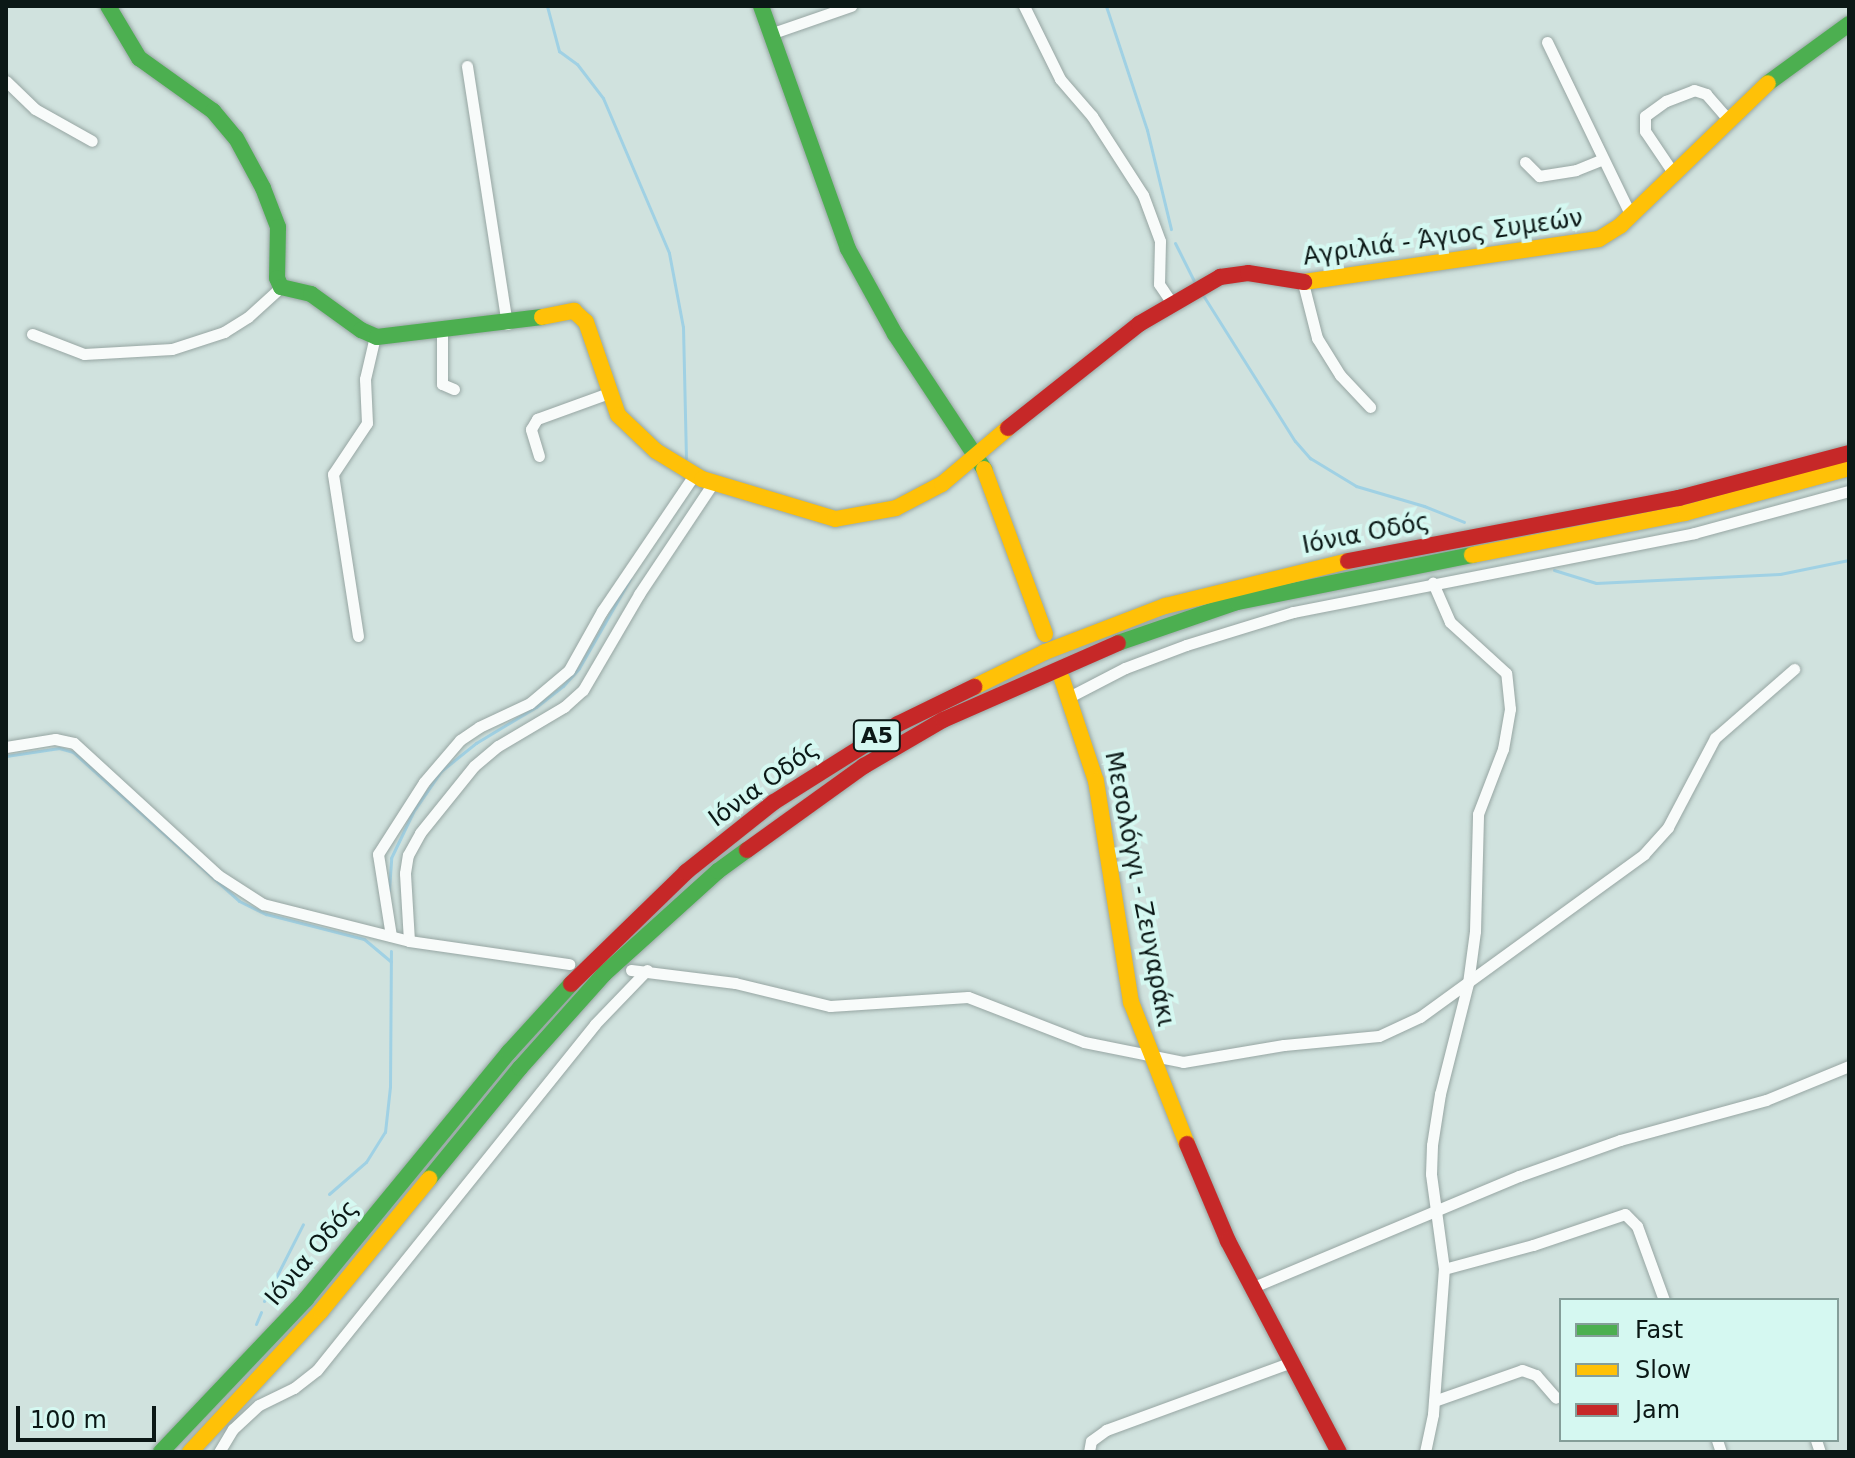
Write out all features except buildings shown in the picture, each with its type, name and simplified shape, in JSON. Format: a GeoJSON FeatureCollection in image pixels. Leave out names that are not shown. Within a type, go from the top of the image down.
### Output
{"type":"FeatureCollection","features":[{"type":"Feature","properties":{"kind":"main road"},"geometry":{"type":"LineString","coordinates":[[108,6],[139,58],[213,111],[236,138],[263,188],[278,227],[277,278],[281,287],[316,297],[375,336],[507,324]]}},
{"type":"Feature","properties":{"kind":"main road"},"geometry":{"type":"LineString","coordinates":[[761,6],[840,231],[858,270],[895,334],[977,456],[998,499],[1045,634]]}},
{"type":"Feature","properties":{"kind":"main road","name":"Αγριλιά - Άγιος Συμεών"},"geometry":{"type":"LineString","coordinates":[[507,324],[564,311],[580,314],[589,328],[618,415],[635,433],[694,475],[713,483],[824,518],[849,518],[909,503],[952,478],[1075,373],[1173,301],[1220,277],[1241,272],[1303,283],[1585,243],[1603,237],[1631,216],[1728,119],[1792,63],[1849,24]]}},
{"type":"Feature","properties":{"kind":"main road","name":"Ιόνια Οδός"},"geometry":{"type":"LineString","coordinates":[[161,1452],[306,1299],[517,1043],[598,954],[686,872],[774,802],[887,730],[1022,662],[1187,599],[1329,564],[1679,498],[1849,453]]}},
{"type":"Feature","properties":{"kind":"main road","name":"Ιόνια Οδός"},"geometry":{"type":"LineString","coordinates":[[190,1452],[321,1311],[520,1068],[604,974],[718,871],[864,766],[965,709],[1051,669],[1237,602],[1685,513],[1849,468]]}},
{"type":"Feature","properties":{"kind":"main road","name":"Μεσολόγγι - Ζευγαράκι"},"geometry":{"type":"LineString","coordinates":[[1062,679],[1098,793],[1121,952],[1131,1002],[1150,1058],[1185,1147],[1251,1288],[1339,1452]]}},
{"type":"Feature","properties":{"kind":"street"},"geometry":{"type":"LineString","coordinates":[[770,34],[851,6]]}},
{"type":"Feature","properties":{"kind":"street"},"geometry":{"type":"LineString","coordinates":[[1024,6],[1060,79],[1092,116],[1143,195],[1160,241],[1159,284],[1173,301]]}},
{"type":"Feature","properties":{"kind":"street"},"geometry":{"type":"LineString","coordinates":[[1547,42],[1631,216]]}},
{"type":"Feature","properties":{"kind":"street"},"geometry":{"type":"LineString","coordinates":[[467,66],[507,324]]}},
{"type":"Feature","properties":{"kind":"street"},"geometry":{"type":"LineString","coordinates":[[6,81],[35,109],[92,141]]}},
{"type":"Feature","properties":{"kind":"street"},"geometry":{"type":"LineString","coordinates":[[1674,174],[1645,131],[1645,116],[1666,101],[1694,90],[1706,94],[1728,119]]}},
{"type":"Feature","properties":{"kind":"street"},"geometry":{"type":"LineString","coordinates":[[1525,162],[1539,176],[1576,170],[1603,159]]}},
{"type":"Feature","properties":{"kind":"street"},"geometry":{"type":"LineString","coordinates":[[1303,283],[1317,338],[1340,375],[1370,407]]}},
{"type":"Feature","properties":{"kind":"street"},"geometry":{"type":"LineString","coordinates":[[32,334],[84,354],[172,349],[224,332],[248,317],[281,287]]}},
{"type":"Feature","properties":{"kind":"street"},"geometry":{"type":"LineString","coordinates":[[442,330],[442,384],[454,389]]}},
{"type":"Feature","properties":{"kind":"street"},"geometry":{"type":"LineString","coordinates":[[358,636],[333,474],[367,423],[366,370],[375,336]]}},
{"type":"Feature","properties":{"kind":"street"},"geometry":{"type":"LineString","coordinates":[[539,456],[531,429],[537,419],[609,393]]}},
{"type":"Feature","properties":{"kind":"street"},"geometry":{"type":"LineString","coordinates":[[391,936],[377,857],[424,782],[460,740],[479,727],[530,703],[569,670],[602,611],[694,475]]}},
{"type":"Feature","properties":{"kind":"street"},"geometry":{"type":"LineString","coordinates":[[409,941],[405,873],[408,855],[420,833],[451,790],[474,766],[498,746],[564,707],[583,690],[639,594],[713,483]]}},
{"type":"Feature","properties":{"kind":"street"},"geometry":{"type":"LineString","coordinates":[[1069,697],[1125,668],[1293,612],[1708,530],[1849,491]]}},
{"type":"Feature","properties":{"kind":"street"},"geometry":{"type":"LineString","coordinates":[[1425,1452],[1434,1401],[1444,1269],[1431,1174],[1432,1145],[1440,1094],[1468,983],[1475,931],[1478,814],[1503,749],[1509,721],[1509,681],[1498,664],[1483,655],[1450,622],[1433,583]]}},
{"type":"Feature","properties":{"kind":"street"},"geometry":{"type":"LineString","coordinates":[[631,970],[735,983],[830,1006],[968,997],[1057,1033],[1150,1058],[1192,1062],[1274,1046],[1379,1036],[1409,1023],[1468,983],[1644,854],[1668,827],[1715,738],[1794,669]]}},
{"type":"Feature","properties":{"kind":"street"},"geometry":{"type":"LineString","coordinates":[[6,747],[55,739],[74,743],[239,891],[277,909],[409,941],[569,964]]}},
{"type":"Feature","properties":{"kind":"street"},"geometry":{"type":"LineString","coordinates":[[219,1452],[233,1429],[259,1405],[294,1388],[317,1370],[595,1024],[647,970]]}},
{"type":"Feature","properties":{"kind":"street"},"geometry":{"type":"LineString","coordinates":[[1251,1288],[1532,1171],[1620,1140],[1766,1100],[1849,1066]]}},
{"type":"Feature","properties":{"kind":"street"},"geometry":{"type":"LineString","coordinates":[[1444,1269],[1533,1245],[1625,1214],[1637,1226],[1663,1298]]}},
{"type":"Feature","properties":{"kind":"street"},"geometry":{"type":"LineString","coordinates":[[1089,1452],[1091,1441],[1106,1430],[1292,1362]]}},
{"type":"Feature","properties":{"kind":"street"},"geometry":{"type":"LineString","coordinates":[[1434,1401],[1522,1370],[1536,1375],[1556,1398]]}},
{"type":"Feature","properties":{"kind":"waterway"},"geometry":{"type":"LineString","coordinates":[[547,6],[559,51],[577,64],[603,98],[669,253],[683,327],[686,458]]}},
{"type":"Feature","properties":{"kind":"waterway"},"geometry":{"type":"LineString","coordinates":[[1106,6],[1147,130],[1171,229]]}},
{"type":"Feature","properties":{"kind":"waterway"},"geometry":{"type":"LineString","coordinates":[[1175,243],[1195,283]]}},
{"type":"Feature","properties":{"kind":"waterway"},"geometry":{"type":"LineString","coordinates":[[1201,292],[1295,441],[1310,458],[1356,486],[1424,506],[1464,522]]}},
{"type":"Feature","properties":{"kind":"waterway"},"geometry":{"type":"LineString","coordinates":[[1554,570],[1596,583],[1780,574],[1849,560]]}},
{"type":"Feature","properties":{"kind":"waterway"},"geometry":{"type":"LineString","coordinates":[[389,890],[391,858],[413,812],[441,771],[476,743],[536,707],[563,686],[579,668],[630,579]]}},
{"type":"Feature","properties":{"kind":"waterway"},"geometry":{"type":"LineString","coordinates":[[6,756],[59,748],[73,752],[239,901],[266,914],[364,939],[391,962]]}},
{"type":"Feature","properties":{"kind":"waterway"},"geometry":{"type":"LineString","coordinates":[[329,1194],[366,1162],[385,1132],[390,1087],[391,951]]}},
{"type":"Feature","properties":{"kind":"waterway"},"geometry":{"type":"LineString","coordinates":[[264,1301],[303,1224]]}},
{"type":"Feature","properties":{"kind":"waterway"},"geometry":{"type":"LineString","coordinates":[[256,1324],[261,1312]]}},
{"type":"Feature","properties":{"kind":"traffic: fast"},"geometry":{"type":"LineString","coordinates":[[108,6],[139,58],[213,111],[236,138],[263,188],[278,227],[277,278],[281,287],[311,294],[361,330],[377,337],[542,317]]}},
{"type":"Feature","properties":{"kind":"traffic: fast"},"geometry":{"type":"LineString","coordinates":[[761,6],[848,249],[895,334],[984,469]]}},
{"type":"Feature","properties":{"kind":"traffic: fast"},"geometry":{"type":"LineString","coordinates":[[1768,83],[1849,24]]}},
{"type":"Feature","properties":{"kind":"traffic: fast"},"geometry":{"type":"LineString","coordinates":[[1118,643],[1237,602],[1472,555]]}},
{"type":"Feature","properties":{"kind":"traffic: fast"},"geometry":{"type":"LineString","coordinates":[[429,1179],[520,1068],[604,974],[718,871],[747,850]]}},
{"type":"Feature","properties":{"kind":"traffic: fast"},"geometry":{"type":"LineString","coordinates":[[161,1452],[306,1299],[509,1052],[571,984]]}},
{"type":"Feature","properties":{"kind":"traffic: slow"},"geometry":{"type":"LineString","coordinates":[[1304,282],[1599,239],[1621,225],[1768,83]]}},
{"type":"Feature","properties":{"kind":"traffic: slow"},"geometry":{"type":"LineString","coordinates":[[542,317],[574,311],[586,322],[618,415],[656,451],[702,479],[835,519],[896,508],[942,484],[1008,428]]}},
{"type":"Feature","properties":{"kind":"traffic: slow"},"geometry":{"type":"LineString","coordinates":[[1472,555],[1685,513],[1849,468]]}},
{"type":"Feature","properties":{"kind":"traffic: slow"},"geometry":{"type":"LineString","coordinates":[[984,469],[1045,634]]}},
{"type":"Feature","properties":{"kind":"traffic: slow"},"geometry":{"type":"LineString","coordinates":[[974,687],[1045,652],[1165,606],[1348,561]]}},
{"type":"Feature","properties":{"kind":"traffic: slow"},"geometry":{"type":"LineString","coordinates":[[1062,679],[1096,781],[1131,1002],[1187,1144]]}},
{"type":"Feature","properties":{"kind":"traffic: slow"},"geometry":{"type":"LineString","coordinates":[[190,1452],[321,1311],[429,1179]]}},
{"type":"Feature","properties":{"kind":"traffic: jam"},"geometry":{"type":"LineString","coordinates":[[1008,428],[1139,324],[1220,277],[1248,273],[1304,282]]}},
{"type":"Feature","properties":{"kind":"traffic: jam"},"geometry":{"type":"LineString","coordinates":[[1348,561],[1679,498],[1849,453]]}},
{"type":"Feature","properties":{"kind":"traffic: jam"},"geometry":{"type":"LineString","coordinates":[[747,850],[864,766],[943,720],[1118,643]]}},
{"type":"Feature","properties":{"kind":"traffic: jam"},"geometry":{"type":"LineString","coordinates":[[571,984],[686,872],[774,802],[898,724],[974,687]]}},
{"type":"Feature","properties":{"kind":"traffic: jam"},"geometry":{"type":"LineString","coordinates":[[1187,1144],[1228,1241],[1339,1452]]}}]}
